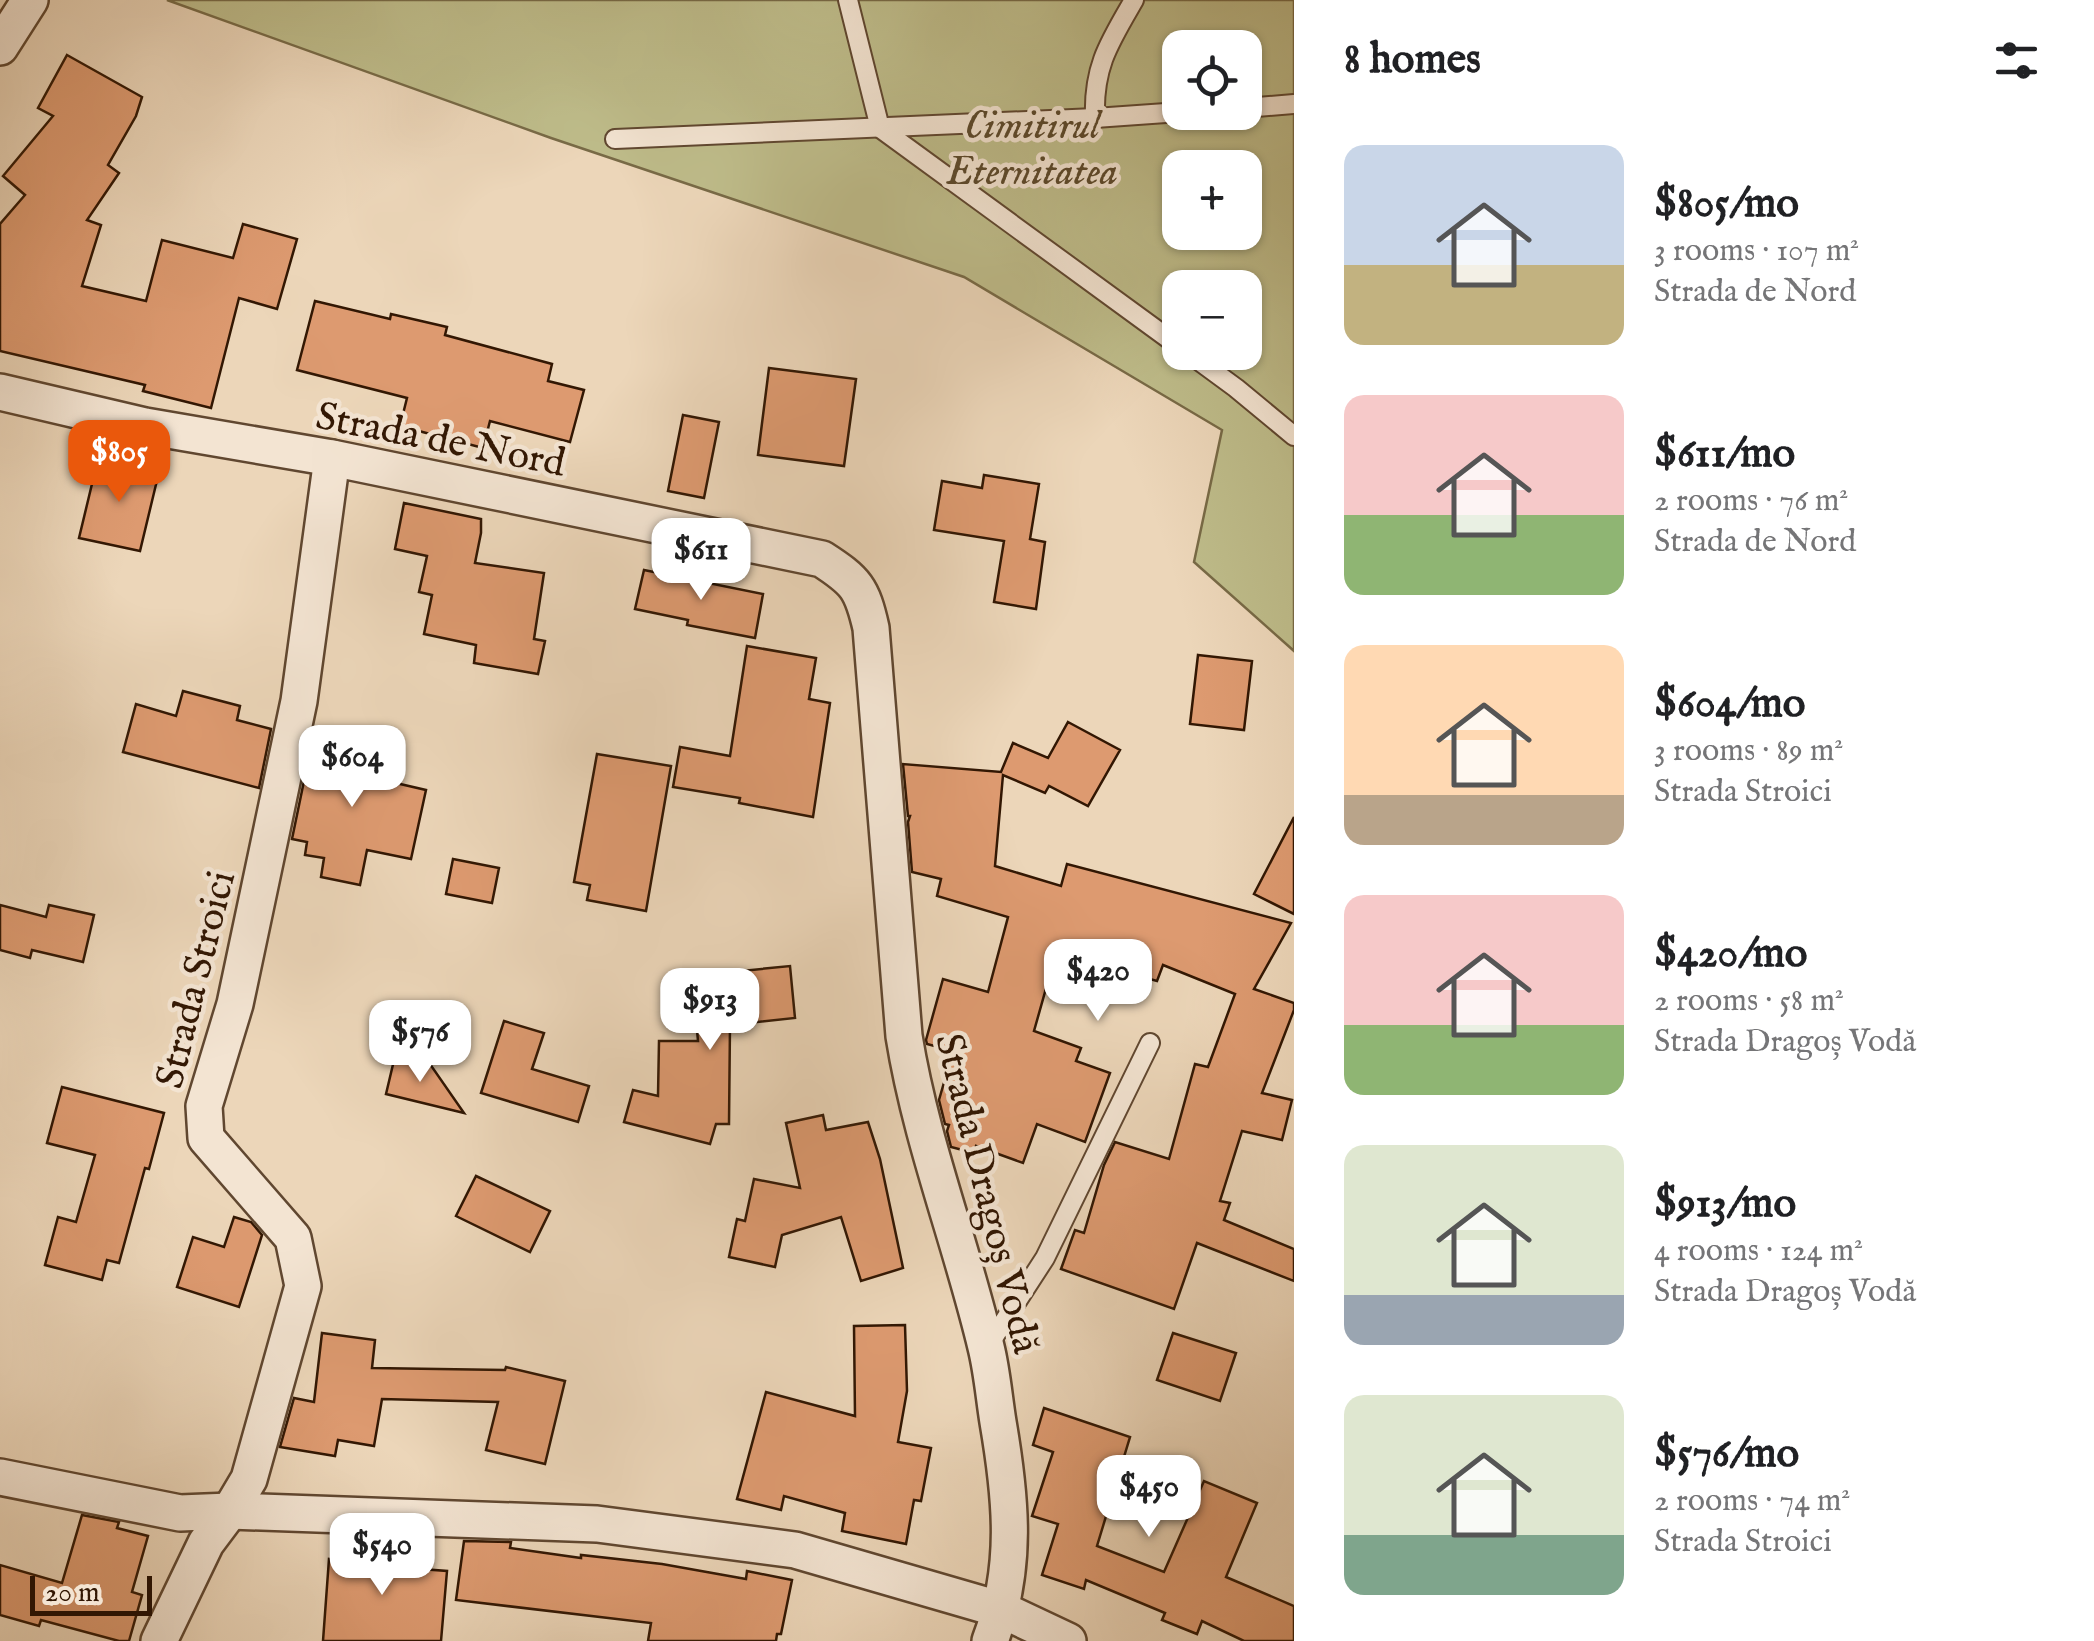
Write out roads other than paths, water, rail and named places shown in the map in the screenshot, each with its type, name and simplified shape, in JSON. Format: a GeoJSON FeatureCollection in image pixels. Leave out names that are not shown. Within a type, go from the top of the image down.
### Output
{"type":"FeatureCollection","features":[{"type":"Feature","properties":{"kind":"street"},"geometry":{"type":"LineString","coordinates":[[0,48],[30,0]]}},
{"type":"Feature","properties":{"kind":"street","name":"Strada de Nord"},"geometry":{"type":"LineString","coordinates":[[0,392],[145,426],[332,458],[822,559],[856,585]]}},
{"type":"Feature","properties":{"kind":"street","name":"Strada Stroici"},"geometry":{"type":"LineString","coordinates":[[159,1641],[206,1543],[249,1479],[303,1286],[293,1238],[206,1138],[204,1106],[235,1004],[299,701],[332,458]]}},
{"type":"Feature","properties":{"kind":"street","name":"Strada Dragoș Vodă"},"geometry":{"type":"LineString","coordinates":[[856,585],[871,628],[904,1036],[912,1084],[986,1348],[1006,1470],[1008,1565],[996,1626]]}},
{"type":"Feature","properties":{"kind":"street"},"geometry":{"type":"LineString","coordinates":[[0,1477],[180,1513],[596,1524],[795,1550],[996,1626],[1068,1641]]}},
{"type":"Feature","properties":{"kind":"lane"},"geometry":{"type":"LineString","coordinates":[[848,0],[880,128],[1162,334]]}},
{"type":"Feature","properties":{"kind":"lane"},"geometry":{"type":"LineString","coordinates":[[1095,118],[1094,88],[1107,47],[1134,0]]}},
{"type":"Feature","properties":{"kind":"lane"},"geometry":{"type":"LineString","coordinates":[[1262,107],[1294,104]]}},
{"type":"Feature","properties":{"kind":"lane"},"geometry":{"type":"LineString","coordinates":[[614,139],[1162,113]]}},
{"type":"Feature","properties":{"kind":"lane"},"geometry":{"type":"LineString","coordinates":[[1212,370],[1294,436]]}},
{"type":"Feature","properties":{"kind":"lane"},"geometry":{"type":"LineString","coordinates":[[986,1348],[1046,1258],[1150,1043]]}},
{"type":"Feature","properties":{"kind":"park label","name":"Cimitirul Eternitatea"},"geometry":{"type":"Point","coordinates":[1032,147]}}]}
